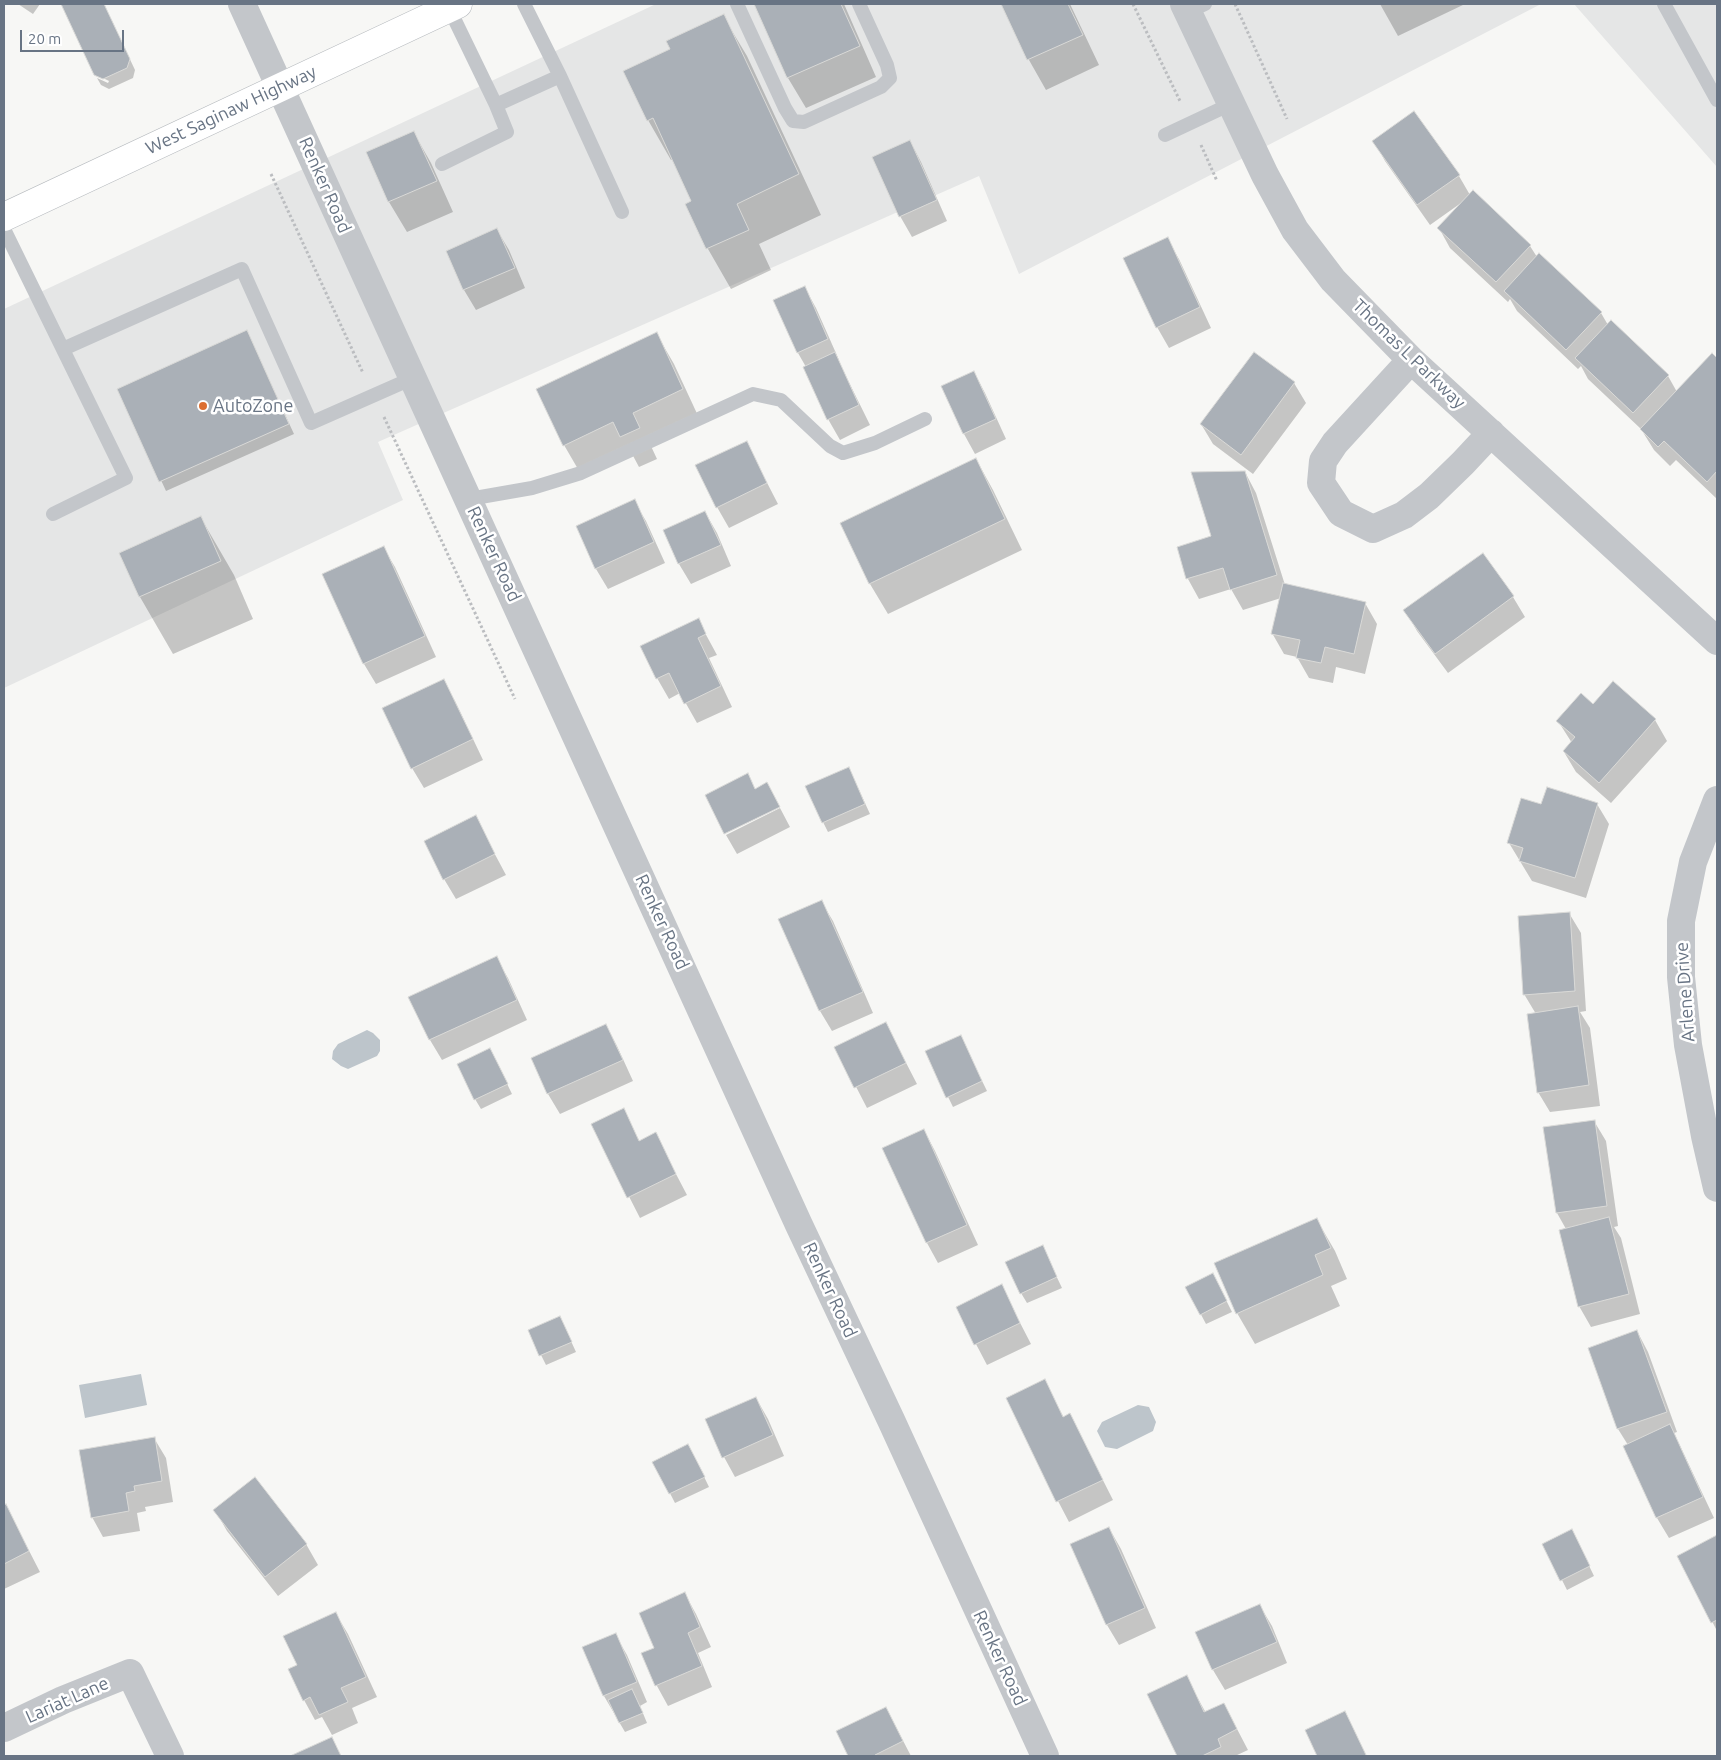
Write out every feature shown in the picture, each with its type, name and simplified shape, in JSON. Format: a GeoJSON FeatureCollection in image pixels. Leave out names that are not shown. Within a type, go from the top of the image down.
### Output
{"type":"FeatureCollection","features":[{"type":"Feature","properties":{"kind":"main road","name":"West Saginaw Highway"},"geometry":{"type":"LineString","coordinates":[[4,217],[453,6]]}},
{"type":"Feature","properties":{"kind":"street","name":"Renker Road"},"geometry":{"type":"LineString","coordinates":[[242,4],[795,1216],[1045,1756]]}},
{"type":"Feature","properties":{"kind":"street","name":"Thomas L Parkway"},"geometry":{"type":"LineString","coordinates":[[1192,7],[1231,104],[1265,175],[1295,230],[1334,280],[1411,360],[1717,641]]}},
{"type":"Feature","properties":{"kind":"street"},"geometry":{"type":"LineString","coordinates":[[1411,360],[1335,443],[1323,461],[1321,484],[1340,513],[1373,529],[1404,515],[1429,496],[1491,433]]}},
{"type":"Feature","properties":{"kind":"street","name":"Arlene Drive"},"geometry":{"type":"LineString","coordinates":[[1717,800],[1693,862],[1681,920],[1681,977],[1688,1045],[1717,1188]]}},
{"type":"Feature","properties":{"kind":"street","name":"Lariat Lane"},"geometry":{"type":"LineString","coordinates":[[4,1728],[63,1700],[130,1673],[170,1756]]}},
{"type":"Feature","properties":{"kind":"lane"},"geometry":{"type":"LineString","coordinates":[[524,4],[560,76],[622,212]]}},
{"type":"Feature","properties":{"kind":"lane"},"geometry":{"type":"LineString","coordinates":[[738,4],[785,108],[793,121],[804,122],[881,87],[890,78],[887,65],[859,4]]}},
{"type":"Feature","properties":{"kind":"lane"},"geometry":{"type":"LineString","coordinates":[[1664,4],[1717,100]]}},
{"type":"Feature","properties":{"kind":"lane"},"geometry":{"type":"LineString","coordinates":[[442,164],[506,134],[507,129],[453,6]]}},
{"type":"Feature","properties":{"kind":"lane"},"geometry":{"type":"LineString","coordinates":[[496,106],[560,76]]}},
{"type":"Feature","properties":{"kind":"lane"},"geometry":{"type":"LineString","coordinates":[[1165,135],[1231,104]]}},
{"type":"Feature","properties":{"kind":"lane"},"geometry":{"type":"LineString","coordinates":[[4,229],[126,478],[53,514]]}},
{"type":"Feature","properties":{"kind":"lane"},"geometry":{"type":"LineString","coordinates":[[63,349],[242,269],[311,423],[413,378]]}},
{"type":"Feature","properties":{"kind":"lane"},"geometry":{"type":"LineString","coordinates":[[469,499],[532,488],[581,473],[753,394],[781,400],[830,446],[842,453],[875,443],[925,418]]}},
{"type":"Feature","properties":{"kind":"path"},"geometry":{"type":"LineString","coordinates":[[1133,4],[1191,122],[1217,181]]}},
{"type":"Feature","properties":{"kind":"path"},"geometry":{"type":"LineString","coordinates":[[1235,4],[1287,119]]}},
{"type":"Feature","properties":{"kind":"path"},"geometry":{"type":"LineString","coordinates":[[271,174],[515,699]]}},
{"type":"Feature","properties":{"kind":"shaded area"},"geometry":{"type":"Polygon","coordinates":[[[656,4],[1541,4],[1019,274],[979,176],[378,442],[403,500],[4,688],[4,309],[656,4]]]}},
{"type":"Feature","properties":{"kind":"shaded area"},"geometry":{"type":"Polygon","coordinates":[[[1574,4],[1717,4],[1717,167],[1574,4]]]}},
{"type":"Feature","properties":{"kind":"shaded area"},"geometry":{"type":"Polygon","coordinates":[[[367,1030],[380,1040],[380,1051],[377,1056],[348,1069],[332,1059],[333,1051],[338,1044],[367,1030]]]}},
{"type":"Feature","properties":{"kind":"shaded area"},"geometry":{"type":"Polygon","coordinates":[[[141,1374],[147,1405],[85,1418],[79,1385],[141,1374]]]}},
{"type":"Feature","properties":{"kind":"shaded area"},"geometry":{"type":"Polygon","coordinates":[[[1138,1405],[1149,1407],[1156,1422],[1153,1431],[1117,1449],[1105,1447],[1097,1431],[1102,1422],[1138,1405]]]}},
{"type":"Feature","properties":{"kind":"building"},"geometry":{"type":"Polygon","coordinates":[[[61,4],[104,4],[130,59],[127,68],[103,79],[94,75],[61,4]]]}},
{"type":"Feature","properties":{"kind":"building"},"geometry":{"type":"Polygon","coordinates":[[[754,4],[841,4],[860,46],[787,78],[754,4]]]}},
{"type":"Feature","properties":{"kind":"building"},"geometry":{"type":"Polygon","coordinates":[[[1001,4],[1068,4],[1083,35],[1027,60],[1001,4]]]}},
{"type":"Feature","properties":{"kind":"building"},"geometry":{"type":"Polygon","coordinates":[[[724,14],[799,174],[737,204],[749,230],[706,249],[685,204],[691,201],[653,118],[647,121],[623,71],[670,49],[666,41],[724,14]]]}},
{"type":"Feature","properties":{"kind":"building"},"geometry":{"type":"Polygon","coordinates":[[[1414,111],[1460,175],[1417,205],[1372,141],[1414,111]]]}},
{"type":"Feature","properties":{"kind":"building"},"geometry":{"type":"Polygon","coordinates":[[[414,131],[437,181],[388,202],[366,152],[414,131]]]}},
{"type":"Feature","properties":{"kind":"building"},"geometry":{"type":"Polygon","coordinates":[[[910,140],[937,200],[899,217],[872,157],[910,140]]]}},
{"type":"Feature","properties":{"kind":"building"},"geometry":{"type":"Polygon","coordinates":[[[1473,190],[1531,245],[1496,282],[1437,228],[1473,190]]]}},
{"type":"Feature","properties":{"kind":"building"},"geometry":{"type":"Polygon","coordinates":[[[497,228],[515,268],[463,290],[446,251],[497,228]]]}},
{"type":"Feature","properties":{"kind":"building"},"geometry":{"type":"Polygon","coordinates":[[[1168,237],[1200,307],[1156,328],[1123,258],[1168,237]]]}},
{"type":"Feature","properties":{"kind":"building"},"geometry":{"type":"Polygon","coordinates":[[[1539,253],[1602,312],[1566,350],[1504,291],[1539,253]]]}},
{"type":"Feature","properties":{"kind":"building"},"geometry":{"type":"Polygon","coordinates":[[[805,286],[828,339],[797,353],[773,300],[805,286]]]}},
{"type":"Feature","properties":{"kind":"building"},"geometry":{"type":"Polygon","coordinates":[[[1611,320],[1669,375],[1633,413],[1575,358],[1611,320]]]}},
{"type":"Feature","properties":{"kind":"building","name":"AutoZone"},"geometry":{"type":"Polygon","coordinates":[[[247,330],[289,424],[159,482],[117,389],[247,330]]]}},
{"type":"Feature","properties":{"kind":"building"},"geometry":{"type":"Polygon","coordinates":[[[657,332],[683,389],[633,413],[640,428],[620,437],[613,422],[563,446],[536,389],[657,332]]]}},
{"type":"Feature","properties":{"kind":"building"},"geometry":{"type":"Polygon","coordinates":[[[835,352],[859,405],[827,420],[803,367],[835,352]]]}},
{"type":"Feature","properties":{"kind":"building"},"geometry":{"type":"Polygon","coordinates":[[[1254,352],[1295,382],[1241,455],[1200,424],[1254,352]]]}},
{"type":"Feature","properties":{"kind":"building"},"geometry":{"type":"Polygon","coordinates":[[[1712,353],[1717,358],[1717,471],[1707,482],[1664,441],[1658,447],[1640,429],[1712,353]]]}},
{"type":"Feature","properties":{"kind":"building"},"geometry":{"type":"Polygon","coordinates":[[[974,371],[996,419],[963,434],[941,386],[974,371]]]}},
{"type":"Feature","properties":{"kind":"building"},"geometry":{"type":"Polygon","coordinates":[[[747,441],[767,483],[716,508],[695,465],[747,441]]]}},
{"type":"Feature","properties":{"kind":"building"},"geometry":{"type":"Polygon","coordinates":[[[976,458],[1005,519],[869,584],[840,523],[976,458]]]}},
{"type":"Feature","properties":{"kind":"building"},"geometry":{"type":"Polygon","coordinates":[[[1245,471],[1277,575],[1230,590],[1223,568],[1186,579],[1177,547],[1211,536],[1191,472],[1245,471]]]}},
{"type":"Feature","properties":{"kind":"building"},"geometry":{"type":"Polygon","coordinates":[[[635,499],[654,542],[595,569],[576,526],[635,499]]]}},
{"type":"Feature","properties":{"kind":"building"},"geometry":{"type":"Polygon","coordinates":[[[705,511],[721,545],[678,564],[663,530],[705,511]]]}},
{"type":"Feature","properties":{"kind":"building"},"geometry":{"type":"Polygon","coordinates":[[[201,516],[221,561],[139,597],[119,553],[201,516]]]}},
{"type":"Feature","properties":{"kind":"building"},"geometry":{"type":"Polygon","coordinates":[[[384,546],[425,636],[363,664],[322,574],[384,546]]]}},
{"type":"Feature","properties":{"kind":"building"},"geometry":{"type":"Polygon","coordinates":[[[1483,553],[1514,596],[1435,654],[1403,610],[1483,553]]]}},
{"type":"Feature","properties":{"kind":"building"},"geometry":{"type":"Polygon","coordinates":[[[1283,583],[1366,602],[1354,654],[1325,647],[1321,663],[1296,658],[1300,640],[1271,634],[1283,583]]]}},
{"type":"Feature","properties":{"kind":"building"},"geometry":{"type":"Polygon","coordinates":[[[699,618],[706,634],[698,638],[721,686],[684,704],[669,673],[656,679],[640,646],[699,618]]]}},
{"type":"Feature","properties":{"kind":"building"},"geometry":{"type":"Polygon","coordinates":[[[444,679],[473,739],[411,769],[382,708],[444,679]]]}},
{"type":"Feature","properties":{"kind":"building"},"geometry":{"type":"Polygon","coordinates":[[[1613,681],[1656,719],[1599,783],[1563,751],[1575,737],[1556,721],[1581,693],[1593,704],[1613,681]]]}},
{"type":"Feature","properties":{"kind":"building"},"geometry":{"type":"Polygon","coordinates":[[[849,767],[865,804],[822,823],[805,786],[849,767]]]}},
{"type":"Feature","properties":{"kind":"building"},"geometry":{"type":"Polygon","coordinates":[[[748,773],[755,789],[767,782],[780,807],[724,834],[705,795],[748,773]]]}},
{"type":"Feature","properties":{"kind":"building"},"geometry":{"type":"Polygon","coordinates":[[[1547,787],[1598,803],[1575,878],[1519,861],[1523,848],[1507,843],[1521,798],[1541,804],[1547,787]]]}},
{"type":"Feature","properties":{"kind":"building"},"geometry":{"type":"Polygon","coordinates":[[[476,815],[495,854],[443,880],[424,841],[476,815]]]}},
{"type":"Feature","properties":{"kind":"building"},"geometry":{"type":"Polygon","coordinates":[[[822,900],[863,992],[819,1011],[778,919],[822,900]]]}},
{"type":"Feature","properties":{"kind":"building"},"geometry":{"type":"Polygon","coordinates":[[[1570,912],[1575,991],[1523,995],[1518,916],[1570,912]]]}},
{"type":"Feature","properties":{"kind":"building"},"geometry":{"type":"Polygon","coordinates":[[[497,956],[517,1000],[429,1040],[408,997],[497,956]]]}},
{"type":"Feature","properties":{"kind":"building"},"geometry":{"type":"Polygon","coordinates":[[[1578,1006],[1589,1085],[1537,1093],[1527,1014],[1578,1006]]]}},
{"type":"Feature","properties":{"kind":"building"},"geometry":{"type":"Polygon","coordinates":[[[886,1022],[906,1063],[854,1088],[834,1047],[886,1022]]]}},
{"type":"Feature","properties":{"kind":"building"},"geometry":{"type":"Polygon","coordinates":[[[606,1024],[623,1060],[547,1094],[531,1058],[606,1024]]]}},
{"type":"Feature","properties":{"kind":"building"},"geometry":{"type":"Polygon","coordinates":[[[961,1035],[982,1081],[946,1098],[925,1051],[961,1035]]]}},
{"type":"Feature","properties":{"kind":"building"},"geometry":{"type":"Polygon","coordinates":[[[490,1048],[508,1084],[474,1100],[457,1064],[490,1048]]]}},
{"type":"Feature","properties":{"kind":"building"},"geometry":{"type":"Polygon","coordinates":[[[624,1108],[639,1141],[656,1132],[676,1174],[627,1198],[591,1124],[624,1108]]]}},
{"type":"Feature","properties":{"kind":"building"},"geometry":{"type":"Polygon","coordinates":[[[1595,1120],[1607,1206],[1556,1213],[1543,1127],[1595,1120]]]}},
{"type":"Feature","properties":{"kind":"building"},"geometry":{"type":"Polygon","coordinates":[[[924,1129],[967,1225],[926,1243],[882,1148],[924,1129]]]}},
{"type":"Feature","properties":{"kind":"building"},"geometry":{"type":"Polygon","coordinates":[[[1609,1217],[1629,1294],[1578,1307],[1559,1230],[1609,1217]]]}},
{"type":"Feature","properties":{"kind":"building"},"geometry":{"type":"Polygon","coordinates":[[[1317,1218],[1331,1248],[1315,1255],[1323,1275],[1236,1314],[1214,1263],[1317,1218]]]}},
{"type":"Feature","properties":{"kind":"building"},"geometry":{"type":"Polygon","coordinates":[[[1043,1245],[1057,1277],[1020,1294],[1005,1262],[1043,1245]]]}},
{"type":"Feature","properties":{"kind":"building"},"geometry":{"type":"Polygon","coordinates":[[[1213,1273],[1227,1301],[1200,1315],[1185,1287],[1213,1273]]]}},
{"type":"Feature","properties":{"kind":"building"},"geometry":{"type":"Polygon","coordinates":[[[1002,1284],[1020,1323],[974,1345],[956,1307],[1002,1284]]]}},
{"type":"Feature","properties":{"kind":"building"},"geometry":{"type":"Polygon","coordinates":[[[560,1316],[572,1342],[539,1356],[528,1330],[560,1316]]]}},
{"type":"Feature","properties":{"kind":"building"},"geometry":{"type":"Polygon","coordinates":[[[1637,1330],[1667,1412],[1617,1429],[1588,1348],[1637,1330]]]}},
{"type":"Feature","properties":{"kind":"building"},"geometry":{"type":"Polygon","coordinates":[[[1045,1379],[1063,1417],[1070,1413],[1103,1480],[1056,1502],[1006,1398],[1045,1379]]]}},
{"type":"Feature","properties":{"kind":"building"},"geometry":{"type":"Polygon","coordinates":[[[756,1397],[773,1435],[722,1458],[705,1419],[756,1397]]]}},
{"type":"Feature","properties":{"kind":"building"},"geometry":{"type":"Polygon","coordinates":[[[1670,1424],[1703,1497],[1656,1518],[1623,1446],[1670,1424]]]}},
{"type":"Feature","properties":{"kind":"building"},"geometry":{"type":"Polygon","coordinates":[[[155,1437],[162,1481],[134,1486],[135,1491],[126,1493],[129,1511],[91,1518],[79,1450],[155,1437]]]}},
{"type":"Feature","properties":{"kind":"building"},"geometry":{"type":"Polygon","coordinates":[[[688,1444],[705,1477],[669,1494],[652,1462],[688,1444]]]}},
{"type":"Feature","properties":{"kind":"building"},"geometry":{"type":"Polygon","coordinates":[[[255,1477],[307,1544],[265,1577],[213,1510],[255,1477]]]}},
{"type":"Feature","properties":{"kind":"building"},"geometry":{"type":"Polygon","coordinates":[[[6,1504],[29,1551],[4,1564],[4,1505],[6,1504]]]}},
{"type":"Feature","properties":{"kind":"building"},"geometry":{"type":"Polygon","coordinates":[[[1109,1527],[1145,1608],[1106,1625],[1070,1544],[1109,1527]]]}},
{"type":"Feature","properties":{"kind":"building"},"geometry":{"type":"Polygon","coordinates":[[[1572,1529],[1590,1566],[1560,1581],[1542,1544],[1572,1529]]]}},
{"type":"Feature","properties":{"kind":"building"},"geometry":{"type":"Polygon","coordinates":[[[1717,1535],[1717,1620],[1711,1623],[1677,1556],[1717,1535]]]}},
{"type":"Feature","properties":{"kind":"building"},"geometry":{"type":"Polygon","coordinates":[[[685,1592],[700,1627],[688,1633],[702,1666],[655,1686],[641,1653],[654,1648],[639,1613],[685,1592]]]}},
{"type":"Feature","properties":{"kind":"building"},"geometry":{"type":"Polygon","coordinates":[[[1260,1604],[1277,1642],[1212,1670],[1195,1632],[1260,1604]]]}},
{"type":"Feature","properties":{"kind":"building"},"geometry":{"type":"Polygon","coordinates":[[[336,1612],[366,1677],[341,1688],[348,1702],[319,1715],[310,1697],[303,1701],[288,1669],[297,1665],[283,1636],[336,1612]]]}},
{"type":"Feature","properties":{"kind":"building"},"geometry":{"type":"Polygon","coordinates":[[[616,1633],[637,1682],[603,1696],[582,1647],[616,1633]]]}},
{"type":"Feature","properties":{"kind":"building"},"geometry":{"type":"Polygon","coordinates":[[[1187,1675],[1204,1712],[1224,1703],[1237,1729],[1218,1739],[1221,1747],[1202,1756],[1177,1756],[1147,1694],[1187,1675]]]}},
{"type":"Feature","properties":{"kind":"building"},"geometry":{"type":"Polygon","coordinates":[[[632,1689],[643,1713],[619,1723],[608,1700],[632,1689]]]}},
{"type":"Feature","properties":{"kind":"building"},"geometry":{"type":"Polygon","coordinates":[[[886,1707],[903,1741],[875,1756],[848,1756],[836,1731],[886,1707]]]}},
{"type":"Feature","properties":{"kind":"building"},"geometry":{"type":"Polygon","coordinates":[[[1345,1711],[1366,1755],[1317,1756],[1305,1730],[1345,1711]]]}},
{"type":"Feature","properties":{"kind":"building"},"geometry":{"type":"Polygon","coordinates":[[[332,1737],[341,1756],[290,1756],[332,1737]]]}},
{"type":"Feature","properties":{"kind":"place","name":"AutoZone"},"geometry":{"type":"Point","coordinates":[203,406]}}]}
